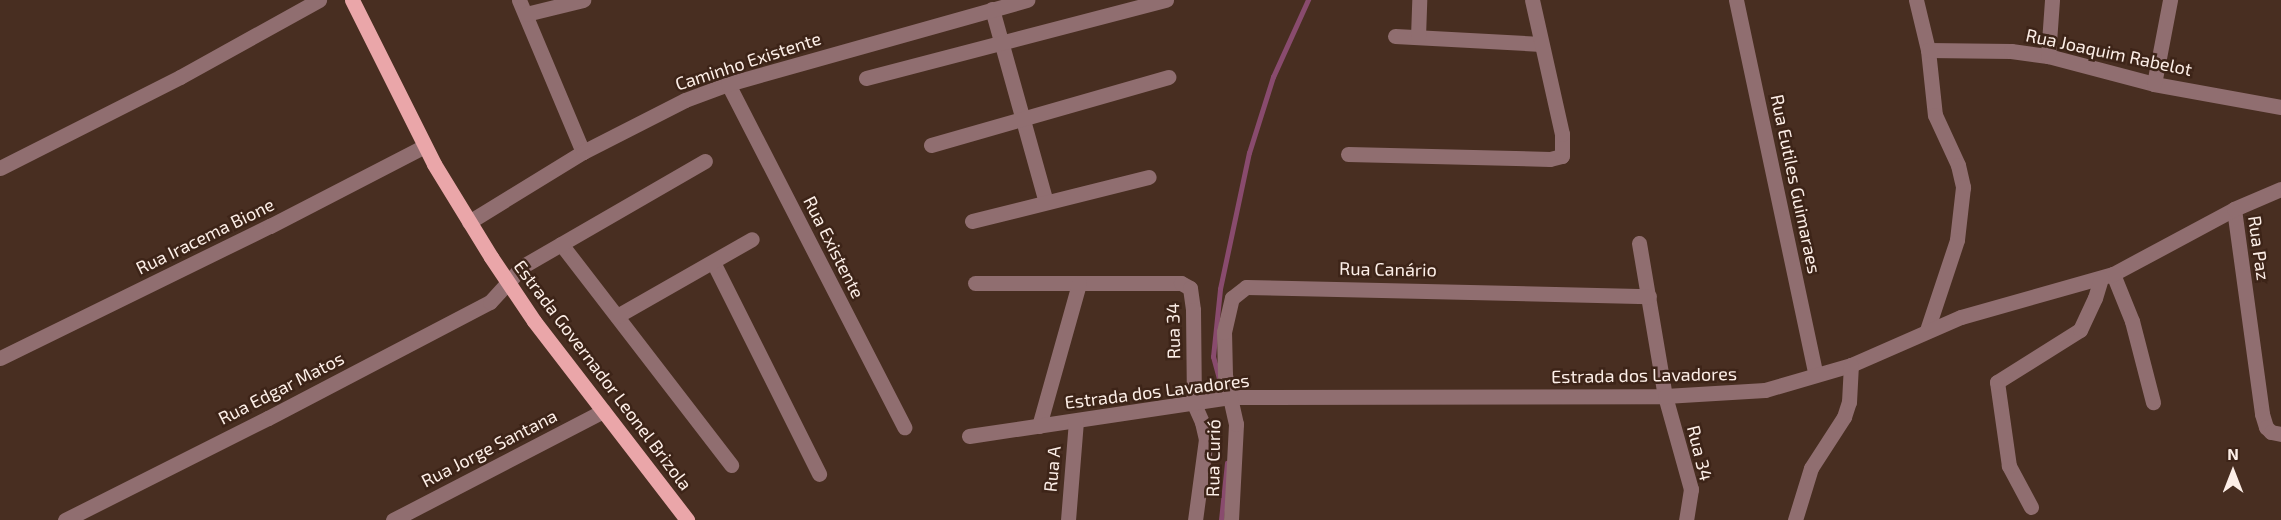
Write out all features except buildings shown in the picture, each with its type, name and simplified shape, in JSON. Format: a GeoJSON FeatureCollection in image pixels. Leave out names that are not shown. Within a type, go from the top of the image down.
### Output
{"type":"FeatureCollection","features":[{"type":"Feature","properties":{"kind":"main road","name":"Estrada Governador Leonel Brizola"},"geometry":{"type":"LineString","coordinates":[[352,0],[425,146],[469,222],[534,321],[687,520]]}},
{"type":"Feature","properties":{"kind":"street"},"geometry":{"type":"LineString","coordinates":[[0,168],[180,77],[319,0]]}},
{"type":"Feature","properties":{"kind":"street"},"geometry":{"type":"LineString","coordinates":[[583,0],[523,7],[583,152]]}},
{"type":"Feature","properties":{"kind":"street","name":"Caminho Existente"},"geometry":{"type":"LineString","coordinates":[[469,222],[583,152],[664,109],[728,84],[1027,0]]}},
{"type":"Feature","properties":{"kind":"street"},"geometry":{"type":"LineString","coordinates":[[866,78],[1166,0]]}},
{"type":"Feature","properties":{"kind":"street"},"geometry":{"type":"LineString","coordinates":[[1418,37],[1419,0]]}},
{"type":"Feature","properties":{"kind":"street"},"geometry":{"type":"LineString","coordinates":[[1348,154],[1550,159],[1562,156],[1562,134],[1532,0]]}},
{"type":"Feature","properties":{"kind":"street","name":"Rua Eutiles Guimaraes"},"geometry":{"type":"LineString","coordinates":[[1736,0],[1816,375]]}},
{"type":"Feature","properties":{"kind":"street"},"geometry":{"type":"LineString","coordinates":[[1916,0],[1928,50],[1935,115],[1958,165],[1963,187],[1957,240],[1927,330]]}},
{"type":"Feature","properties":{"kind":"street"},"geometry":{"type":"LineString","coordinates":[[2048,56],[2052,0]]}},
{"type":"Feature","properties":{"kind":"street"},"geometry":{"type":"LineString","coordinates":[[2154,84],[2170,0]]}},
{"type":"Feature","properties":{"kind":"street"},"geometry":{"type":"LineString","coordinates":[[992,9],[1046,202]]}},
{"type":"Feature","properties":{"kind":"street"},"geometry":{"type":"LineString","coordinates":[[1395,36],[1541,44]]}},
{"type":"Feature","properties":{"kind":"street","name":"Rua Joaquim Rabelot"},"geometry":{"type":"LineString","coordinates":[[1928,50],[2011,51],[2048,56],[2154,84],[2281,107]]}},
{"type":"Feature","properties":{"kind":"street"},"geometry":{"type":"LineString","coordinates":[[931,145],[1168,77]]}},
{"type":"Feature","properties":{"kind":"street","name":"Rua Existente"},"geometry":{"type":"LineString","coordinates":[[728,84],[904,427]]}},
{"type":"Feature","properties":{"kind":"street","name":"Rua Iracema Bione"},"geometry":{"type":"LineString","coordinates":[[0,357],[270,226],[425,146]]}},
{"type":"Feature","properties":{"kind":"street","name":"Rua Edgar Matos"},"geometry":{"type":"LineString","coordinates":[[65,520],[490,302],[524,266],[705,161]]}},
{"type":"Feature","properties":{"kind":"street"},"geometry":{"type":"LineString","coordinates":[[972,221],[1149,177]]}},
{"type":"Feature","properties":{"kind":"street","name":"Estrada dos Lavadores"},"geometry":{"type":"LineString","coordinates":[[969,436],[1228,398],[1665,396],[1766,390],[1851,365],[1927,330],[2016,299],[2107,276],[2234,209],[2281,189]]}},
{"type":"Feature","properties":{"kind":"street","name":"Rua Paz"},"geometry":{"type":"LineString","coordinates":[[2234,209],[2259,402],[2264,422],[2276,433]]}},
{"type":"Feature","properties":{"kind":"street"},"geometry":{"type":"LineString","coordinates":[[617,316],[752,239]]}},
{"type":"Feature","properties":{"kind":"street"},"geometry":{"type":"LineString","coordinates":[[1639,243],[1665,396]]}},
{"type":"Feature","properties":{"kind":"street"},"geometry":{"type":"LineString","coordinates":[[561,244],[731,465]]}},
{"type":"Feature","properties":{"kind":"street"},"geometry":{"type":"LineString","coordinates":[[713,262],[819,474]]}},
{"type":"Feature","properties":{"kind":"street"},"geometry":{"type":"LineString","coordinates":[[2107,276],[2132,321],[2153,402]]}},
{"type":"Feature","properties":{"kind":"street"},"geometry":{"type":"LineString","coordinates":[[2031,507],[2009,466],[1997,382],[2080,330],[2107,276]]}},
{"type":"Feature","properties":{"kind":"street","name":"Rua 34"},"geometry":{"type":"LineString","coordinates":[[975,283],[1182,283],[1190,288],[1202,422],[1206,439],[1195,520]]}},
{"type":"Feature","properties":{"kind":"street"},"geometry":{"type":"LineString","coordinates":[[1039,426],[1079,284]]}},
{"type":"Feature","properties":{"kind":"street","name":"Rua Canário"},"geometry":{"type":"LineString","coordinates":[[1228,398],[1223,361],[1224,332],[1232,298],[1246,286],[1648,296]]}},
{"type":"Feature","properties":{"kind":"street"},"geometry":{"type":"LineString","coordinates":[[1795,520],[1811,468],[1844,417],[1849,402],[1851,365]]}},
{"type":"Feature","properties":{"kind":"street","name":"Rua 34"},"geometry":{"type":"LineString","coordinates":[[1665,396],[1691,489],[1686,520]]}},
{"type":"Feature","properties":{"kind":"street","name":"Rua Curió"},"geometry":{"type":"LineString","coordinates":[[1228,398],[1236,424],[1231,520]]}},
{"type":"Feature","properties":{"kind":"street","name":"Rua Jorge Santana"},"geometry":{"type":"LineString","coordinates":[[393,520],[603,411]]}},
{"type":"Feature","properties":{"kind":"street","name":"Rua A"},"geometry":{"type":"LineString","coordinates":[[1068,520],[1076,421]]}},
{"type":"Feature","properties":{"kind":"waterway"},"geometry":{"type":"LineString","coordinates":[[1219,379],[1213,357],[1220,289],[1249,153],[1273,77],[1308,0]]}},
{"type":"Feature","properties":{"kind":"waterway"},"geometry":{"type":"LineString","coordinates":[[1221,520],[1227,463]]}}]}
